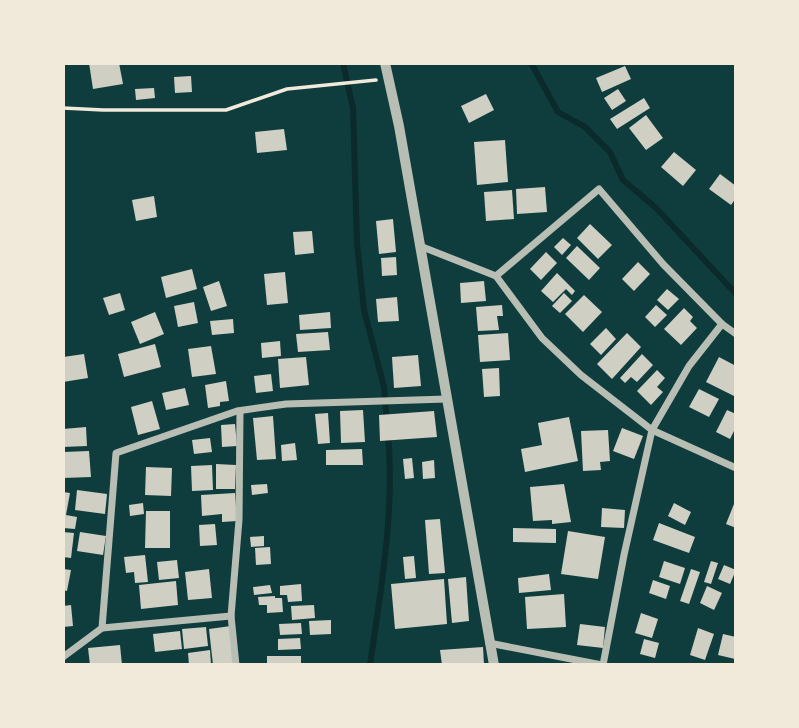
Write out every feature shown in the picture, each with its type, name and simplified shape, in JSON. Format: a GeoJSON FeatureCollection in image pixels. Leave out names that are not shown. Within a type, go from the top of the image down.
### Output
{"type":"FeatureCollection","features":[{"type":"Feature","properties":{"kind":"street"},"geometry":{"type":"LineString","coordinates":[[385,63],[399,126],[494,665]]}},
{"type":"Feature","properties":{"kind":"street"},"geometry":{"type":"LineString","coordinates":[[496,276],[599,189],[663,264],[722,324],[736,334]]}},
{"type":"Feature","properties":{"kind":"street"},"geometry":{"type":"LineString","coordinates":[[420,246],[496,276],[542,338],[581,375],[653,430],[736,468]]}},
{"type":"Feature","properties":{"kind":"street"},"geometry":{"type":"LineString","coordinates":[[488,643],[603,665],[624,555],[653,430],[689,366],[722,324]]}},
{"type":"Feature","properties":{"kind":"street"},"geometry":{"type":"LineString","coordinates":[[102,628],[116,453],[240,411],[286,404],[447,400]]}},
{"type":"Feature","properties":{"kind":"street"},"geometry":{"type":"LineString","coordinates":[[236,665],[231,616],[239,520],[240,411]]}},
{"type":"Feature","properties":{"kind":"street"},"geometry":{"type":"LineString","coordinates":[[63,657],[102,628],[231,616]]}},
{"type":"Feature","properties":{"kind":"path"},"geometry":{"type":"LineString","coordinates":[[63,108],[226,110],[287,89],[389,79]]}},
{"type":"Feature","properties":{"kind":"building"},"geometry":{"type":"Polygon","coordinates":[[[89,63],[119,63],[123,84],[93,89],[89,63]]]}},
{"type":"Feature","properties":{"kind":"building"},"geometry":{"type":"Polygon","coordinates":[[[625,66],[631,79],[602,92],[596,78],[625,66]]]}},
{"type":"Feature","properties":{"kind":"building"},"geometry":{"type":"Polygon","coordinates":[[[191,76],[192,92],[175,93],[174,77],[191,76]]]}},
{"type":"Feature","properties":{"kind":"building"},"geometry":{"type":"Polygon","coordinates":[[[154,88],[155,98],[136,100],[135,89],[154,88]]]}},
{"type":"Feature","properties":{"kind":"building"},"geometry":{"type":"Polygon","coordinates":[[[618,89],[626,101],[612,110],[604,98],[618,89]]]}},
{"type":"Feature","properties":{"kind":"building"},"geometry":{"type":"Polygon","coordinates":[[[486,94],[494,110],[469,123],[461,106],[486,94]]]}},
{"type":"Feature","properties":{"kind":"building"},"geometry":{"type":"Polygon","coordinates":[[[644,98],[650,108],[617,129],[610,119],[644,98]]]}},
{"type":"Feature","properties":{"kind":"building"},"geometry":{"type":"Polygon","coordinates":[[[646,115],[663,138],[646,150],[629,128],[646,115]]]}},
{"type":"Feature","properties":{"kind":"building"},"geometry":{"type":"Polygon","coordinates":[[[284,129],[287,150],[257,153],[255,132],[284,129]]]}},
{"type":"Feature","properties":{"kind":"building"},"geometry":{"type":"Polygon","coordinates":[[[505,140],[508,182],[477,185],[474,142],[505,140]]]}},
{"type":"Feature","properties":{"kind":"building"},"geometry":{"type":"Polygon","coordinates":[[[674,152],[696,170],[683,186],[661,167],[674,152]]]}},
{"type":"Feature","properties":{"kind":"building"},"geometry":{"type":"Polygon","coordinates":[[[720,174],[736,186],[736,198],[731,205],[709,189],[720,174]]]}},
{"type":"Feature","properties":{"kind":"building"},"geometry":{"type":"Polygon","coordinates":[[[545,187],[547,212],[517,214],[516,189],[545,187]]]}},
{"type":"Feature","properties":{"kind":"building"},"geometry":{"type":"Polygon","coordinates":[[[512,190],[514,219],[486,221],[484,192],[512,190]]]}},
{"type":"Feature","properties":{"kind":"building"},"geometry":{"type":"Polygon","coordinates":[[[154,196],[157,217],[136,221],[132,200],[154,196]]]}},
{"type":"Feature","properties":{"kind":"building"},"geometry":{"type":"Polygon","coordinates":[[[393,219],[396,252],[379,254],[376,221],[393,219]]]}},
{"type":"Feature","properties":{"kind":"building"},"geometry":{"type":"Polygon","coordinates":[[[590,224],[612,245],[598,259],[577,238],[590,224]]]}},
{"type":"Feature","properties":{"kind":"building"},"geometry":{"type":"Polygon","coordinates":[[[312,231],[314,253],[295,255],[293,232],[312,231]]]}},
{"type":"Feature","properties":{"kind":"building"},"geometry":{"type":"Polygon","coordinates":[[[563,238],[571,245],[562,255],[554,247],[563,238]]]}},
{"type":"Feature","properties":{"kind":"building"},"geometry":{"type":"Polygon","coordinates":[[[577,246],[600,268],[589,280],[566,258],[577,246]]]}},
{"type":"Feature","properties":{"kind":"building"},"geometry":{"type":"Polygon","coordinates":[[[546,252],[557,263],[541,280],[530,269],[546,252]]]}},
{"type":"Feature","properties":{"kind":"building"},"geometry":{"type":"Polygon","coordinates":[[[396,257],[397,275],[382,276],[381,258],[396,257]]]}},
{"type":"Feature","properties":{"kind":"building"},"geometry":{"type":"Polygon","coordinates":[[[638,262],[650,274],[634,291],[622,279],[638,262]]]}},
{"type":"Feature","properties":{"kind":"building"},"geometry":{"type":"Polygon","coordinates":[[[192,269],[197,289],[166,298],[161,277],[192,269]]]}},
{"type":"Feature","properties":{"kind":"building"},"geometry":{"type":"Polygon","coordinates":[[[285,272],[288,303],[267,305],[264,274],[285,272]]]}},
{"type":"Feature","properties":{"kind":"building"},"geometry":{"type":"Polygon","coordinates":[[[557,273],[575,291],[572,295],[566,289],[553,302],[541,291],[557,273]]]}},
{"type":"Feature","properties":{"kind":"building"},"geometry":{"type":"Polygon","coordinates":[[[219,281],[227,306],[211,311],[203,287],[219,281]]]}},
{"type":"Feature","properties":{"kind":"building"},"geometry":{"type":"Polygon","coordinates":[[[484,281],[486,301],[461,303],[460,283],[484,281]]]}},
{"type":"Feature","properties":{"kind":"building"},"geometry":{"type":"Polygon","coordinates":[[[667,289],[679,299],[668,310],[657,300],[667,289]]]}},
{"type":"Feature","properties":{"kind":"building"},"geometry":{"type":"Polygon","coordinates":[[[120,293],[125,310],[109,315],[103,298],[120,293]]]}},
{"type":"Feature","properties":{"kind":"building"},"geometry":{"type":"Polygon","coordinates":[[[564,293],[572,301],[560,313],[552,306],[564,293]]]}},
{"type":"Feature","properties":{"kind":"building"},"geometry":{"type":"Polygon","coordinates":[[[584,295],[602,312],[583,332],[565,314],[584,295]]]}},
{"type":"Feature","properties":{"kind":"building"},"geometry":{"type":"Polygon","coordinates":[[[397,297],[399,321],[378,322],[376,299],[397,297]]]}},
{"type":"Feature","properties":{"kind":"building"},"geometry":{"type":"Polygon","coordinates":[[[194,302],[198,323],[178,327],[174,306],[194,302]]]}},
{"type":"Feature","properties":{"kind":"building"},"geometry":{"type":"Polygon","coordinates":[[[502,305],[503,316],[497,316],[499,330],[478,331],[476,307],[502,305]]]}},
{"type":"Feature","properties":{"kind":"building"},"geometry":{"type":"Polygon","coordinates":[[[656,305],[667,315],[655,327],[645,317],[656,305]]]}},
{"type":"Feature","properties":{"kind":"building"},"geometry":{"type":"Polygon","coordinates":[[[684,308],[693,317],[690,321],[697,328],[681,345],[664,329],[684,308]]]}},
{"type":"Feature","properties":{"kind":"building"},"geometry":{"type":"Polygon","coordinates":[[[155,312],[164,334],[140,344],[131,322],[155,312]]]}},
{"type":"Feature","properties":{"kind":"building"},"geometry":{"type":"Polygon","coordinates":[[[330,312],[331,328],[300,330],[299,315],[330,312]]]}},
{"type":"Feature","properties":{"kind":"building"},"geometry":{"type":"Polygon","coordinates":[[[233,319],[234,333],[212,335],[210,321],[233,319]]]}},
{"type":"Feature","properties":{"kind":"building"},"geometry":{"type":"Polygon","coordinates":[[[606,328],[616,339],[601,355],[590,344],[606,328]]]}},
{"type":"Feature","properties":{"kind":"building"},"geometry":{"type":"Polygon","coordinates":[[[328,332],[330,350],[298,352],[296,334],[328,332]]]}},
{"type":"Feature","properties":{"kind":"building"},"geometry":{"type":"Polygon","coordinates":[[[508,333],[510,360],[480,362],[478,335],[508,333]]]}},
{"type":"Feature","properties":{"kind":"building"},"geometry":{"type":"Polygon","coordinates":[[[627,333],[641,347],[612,379],[597,364],[627,333]]]}},
{"type":"Feature","properties":{"kind":"building"},"geometry":{"type":"Polygon","coordinates":[[[280,341],[281,356],[262,358],[261,343],[280,341]]]}},
{"type":"Feature","properties":{"kind":"building"},"geometry":{"type":"Polygon","coordinates":[[[155,344],[161,367],[124,377],[118,354],[155,344]]]}},
{"type":"Feature","properties":{"kind":"building"},"geometry":{"type":"Polygon","coordinates":[[[211,346],[216,374],[192,377],[188,349],[211,346]]]}},
{"type":"Feature","properties":{"kind":"building"},"geometry":{"type":"Polygon","coordinates":[[[84,354],[88,378],[63,382],[63,357],[84,354]]]}},
{"type":"Feature","properties":{"kind":"building"},"geometry":{"type":"Polygon","coordinates":[[[642,354],[653,365],[637,382],[631,377],[625,383],[620,378],[642,354]]]}},
{"type":"Feature","properties":{"kind":"building"},"geometry":{"type":"Polygon","coordinates":[[[418,355],[421,386],[394,388],[392,357],[418,355]]]}},
{"type":"Feature","properties":{"kind":"building"},"geometry":{"type":"Polygon","coordinates":[[[306,357],[309,385],[280,388],[278,359],[306,357]]]}},
{"type":"Feature","properties":{"kind":"building"},"geometry":{"type":"Polygon","coordinates":[[[719,357],[736,366],[736,397],[706,382],[719,357]]]}},
{"type":"Feature","properties":{"kind":"building"},"geometry":{"type":"Polygon","coordinates":[[[499,368],[500,396],[484,397],[482,369],[499,368]]]}},
{"type":"Feature","properties":{"kind":"building"},"geometry":{"type":"Polygon","coordinates":[[[657,370],[665,378],[657,387],[663,392],[651,405],[637,391],[657,370]]]}},
{"type":"Feature","properties":{"kind":"building"},"geometry":{"type":"Polygon","coordinates":[[[271,374],[273,391],[256,393],[254,376],[271,374]]]}},
{"type":"Feature","properties":{"kind":"building"},"geometry":{"type":"Polygon","coordinates":[[[226,381],[229,401],[208,408],[205,385],[226,381]]]}},
{"type":"Feature","properties":{"kind":"building"},"geometry":{"type":"Polygon","coordinates":[[[185,388],[189,405],[166,410],[162,393],[185,388]]]}},
{"type":"Feature","properties":{"kind":"building"},"geometry":{"type":"Polygon","coordinates":[[[699,389],[719,399],[709,417],[689,407],[699,389]]]}},
{"type":"Feature","properties":{"kind":"building"},"geometry":{"type":"Polygon","coordinates":[[[152,401],[160,429],[138,435],[131,407],[152,401]]]}},
{"type":"Feature","properties":{"kind":"building"},"geometry":{"type":"Polygon","coordinates":[[[363,410],[365,442],[341,443],[340,411],[363,410]]]}},
{"type":"Feature","properties":{"kind":"building"},"geometry":{"type":"Polygon","coordinates":[[[727,410],[736,414],[736,427],[730,439],[716,432],[727,410]]]}},
{"type":"Feature","properties":{"kind":"building"},"geometry":{"type":"Polygon","coordinates":[[[434,411],[437,437],[380,441],[379,415],[434,411]]]}},
{"type":"Feature","properties":{"kind":"building"},"geometry":{"type":"Polygon","coordinates":[[[328,413],[330,443],[318,444],[315,414],[328,413]]]}},
{"type":"Feature","properties":{"kind":"building"},"geometry":{"type":"Polygon","coordinates":[[[273,416],[276,459],[257,460],[253,418],[273,416]]]}},
{"type":"Feature","properties":{"kind":"building"},"geometry":{"type":"Polygon","coordinates":[[[569,417],[578,461],[525,472],[521,449],[542,445],[538,423],[569,417]]]}},
{"type":"Feature","properties":{"kind":"building"},"geometry":{"type":"Polygon","coordinates":[[[235,424],[237,446],[222,447],[221,425],[235,424]]]}},
{"type":"Feature","properties":{"kind":"building"},"geometry":{"type":"Polygon","coordinates":[[[86,427],[87,446],[63,447],[63,429],[86,427]]]}},
{"type":"Feature","properties":{"kind":"building"},"geometry":{"type":"Polygon","coordinates":[[[622,428],[643,436],[634,459],[613,451],[622,428]]]}},
{"type":"Feature","properties":{"kind":"building"},"geometry":{"type":"Polygon","coordinates":[[[608,430],[610,461],[600,462],[601,470],[583,471],[581,431],[608,430]]]}},
{"type":"Feature","properties":{"kind":"building"},"geometry":{"type":"Polygon","coordinates":[[[210,438],[212,452],[194,454],[192,440],[210,438]]]}},
{"type":"Feature","properties":{"kind":"building"},"geometry":{"type":"Polygon","coordinates":[[[295,443],[297,460],[282,461],[281,445],[295,443]]]}},
{"type":"Feature","properties":{"kind":"building"},"geometry":{"type":"Polygon","coordinates":[[[362,449],[363,465],[326,465],[326,450],[362,449]]]}},
{"type":"Feature","properties":{"kind":"building"},"geometry":{"type":"Polygon","coordinates":[[[89,451],[91,477],[63,478],[63,452],[89,451]]]}},
{"type":"Feature","properties":{"kind":"building"},"geometry":{"type":"Polygon","coordinates":[[[412,458],[414,478],[405,479],[403,459],[412,458]]]}},
{"type":"Feature","properties":{"kind":"building"},"geometry":{"type":"Polygon","coordinates":[[[434,460],[435,478],[423,479],[422,462],[434,460]]]}},
{"type":"Feature","properties":{"kind":"building"},"geometry":{"type":"Polygon","coordinates":[[[216,464],[236,465],[235,489],[216,489],[216,464]]]}},
{"type":"Feature","properties":{"kind":"building"},"geometry":{"type":"Polygon","coordinates":[[[212,465],[213,490],[192,491],[191,466],[212,465]]]}},
{"type":"Feature","properties":{"kind":"building"},"geometry":{"type":"Polygon","coordinates":[[[146,467],[172,468],[171,496],[145,495],[146,467]]]}},
{"type":"Feature","properties":{"kind":"building"},"geometry":{"type":"Polygon","coordinates":[[[267,484],[268,493],[252,495],[251,485],[267,484]]]}},
{"type":"Feature","properties":{"kind":"building"},"geometry":{"type":"Polygon","coordinates":[[[564,484],[571,522],[552,524],[552,520],[533,521],[530,487],[564,484]]]}},
{"type":"Feature","properties":{"kind":"building"},"geometry":{"type":"Polygon","coordinates":[[[77,490],[107,494],[105,514],[75,510],[77,490]]]}},
{"type":"Feature","properties":{"kind":"building"},"geometry":{"type":"Polygon","coordinates":[[[63,492],[70,493],[66,515],[77,517],[75,529],[63,528],[63,492]]]}},
{"type":"Feature","properties":{"kind":"building"},"geometry":{"type":"Polygon","coordinates":[[[235,493],[237,521],[222,522],[222,514],[202,516],[201,495],[235,493]]]}},
{"type":"Feature","properties":{"kind":"building"},"geometry":{"type":"Polygon","coordinates":[[[736,499],[736,528],[726,524],[736,499]]]}},
{"type":"Feature","properties":{"kind":"building"},"geometry":{"type":"Polygon","coordinates":[[[143,503],[144,514],[130,516],[129,505],[143,503]]]}},
{"type":"Feature","properties":{"kind":"building"},"geometry":{"type":"Polygon","coordinates":[[[674,503],[691,512],[685,525],[668,516],[674,503]]]}},
{"type":"Feature","properties":{"kind":"building"},"geometry":{"type":"Polygon","coordinates":[[[602,508],[625,510],[624,528],[601,527],[602,508]]]}},
{"type":"Feature","properties":{"kind":"building"},"geometry":{"type":"Polygon","coordinates":[[[146,511],[170,511],[170,548],[145,548],[146,511]]]}},
{"type":"Feature","properties":{"kind":"building"},"geometry":{"type":"Polygon","coordinates":[[[440,519],[445,573],[429,574],[425,520],[440,519]]]}},
{"type":"Feature","properties":{"kind":"building"},"geometry":{"type":"Polygon","coordinates":[[[659,523],[695,537],[689,553],[653,540],[659,523]]]}},
{"type":"Feature","properties":{"kind":"building"},"geometry":{"type":"Polygon","coordinates":[[[215,524],[217,545],[200,546],[199,525],[215,524]]]}},
{"type":"Feature","properties":{"kind":"building"},"geometry":{"type":"Polygon","coordinates":[[[513,528],[556,529],[556,543],[513,542],[513,528]]]}},
{"type":"Feature","properties":{"kind":"building"},"geometry":{"type":"Polygon","coordinates":[[[568,531],[605,537],[598,579],[561,574],[568,531]]]}},
{"type":"Feature","properties":{"kind":"building"},"geometry":{"type":"Polygon","coordinates":[[[63,532],[74,533],[71,558],[63,557],[63,532]]]}},
{"type":"Feature","properties":{"kind":"building"},"geometry":{"type":"Polygon","coordinates":[[[80,532],[106,536],[103,555],[77,551],[80,532]]]}},
{"type":"Feature","properties":{"kind":"building"},"geometry":{"type":"Polygon","coordinates":[[[264,536],[264,546],[251,547],[250,537],[264,536]]]}},
{"type":"Feature","properties":{"kind":"building"},"geometry":{"type":"Polygon","coordinates":[[[270,547],[271,564],[256,565],[255,548],[270,547]]]}},
{"type":"Feature","properties":{"kind":"building"},"geometry":{"type":"Polygon","coordinates":[[[145,555],[148,582],[135,583],[134,572],[126,573],[124,557],[145,555]]]}},
{"type":"Feature","properties":{"kind":"building"},"geometry":{"type":"Polygon","coordinates":[[[414,556],[416,578],[405,579],[403,557],[414,556]]]}},
{"type":"Feature","properties":{"kind":"building"},"geometry":{"type":"Polygon","coordinates":[[[177,560],[179,578],[159,580],[157,562],[177,560]]]}},
{"type":"Feature","properties":{"kind":"building"},"geometry":{"type":"Polygon","coordinates":[[[664,561],[685,568],[680,584],[659,577],[664,561]]]}},
{"type":"Feature","properties":{"kind":"building"},"geometry":{"type":"Polygon","coordinates":[[[711,561],[718,563],[711,584],[704,582],[711,561]]]}},
{"type":"Feature","properties":{"kind":"building"},"geometry":{"type":"Polygon","coordinates":[[[724,565],[736,570],[730,584],[718,579],[724,565]]]}},
{"type":"Feature","properties":{"kind":"building"},"geometry":{"type":"Polygon","coordinates":[[[63,569],[71,570],[67,591],[63,590],[63,569]]]}},
{"type":"Feature","properties":{"kind":"building"},"geometry":{"type":"Polygon","coordinates":[[[209,569],[212,598],[188,600],[185,572],[209,569]]]}},
{"type":"Feature","properties":{"kind":"building"},"geometry":{"type":"Polygon","coordinates":[[[691,569],[700,572],[689,604],[680,601],[691,569]]]}},
{"type":"Feature","properties":{"kind":"building"},"geometry":{"type":"Polygon","coordinates":[[[549,574],[551,590],[519,593],[518,578],[549,574]]]}},
{"type":"Feature","properties":{"kind":"building"},"geometry":{"type":"Polygon","coordinates":[[[466,577],[469,621],[452,623],[448,579],[466,577]]]}},
{"type":"Feature","properties":{"kind":"building"},"geometry":{"type":"Polygon","coordinates":[[[444,579],[447,624],[395,629],[391,584],[444,579]]]}},
{"type":"Feature","properties":{"kind":"building"},"geometry":{"type":"Polygon","coordinates":[[[653,580],[670,586],[666,599],[649,593],[653,580]]]}},
{"type":"Feature","properties":{"kind":"building"},"geometry":{"type":"Polygon","coordinates":[[[176,581],[178,605],[141,609],[139,585],[176,581]]]}},
{"type":"Feature","properties":{"kind":"building"},"geometry":{"type":"Polygon","coordinates":[[[301,584],[302,601],[288,602],[287,595],[280,595],[280,586],[301,584]]]}},
{"type":"Feature","properties":{"kind":"building"},"geometry":{"type":"Polygon","coordinates":[[[270,585],[272,593],[254,595],[253,587],[270,585]]]}},
{"type":"Feature","properties":{"kind":"building"},"geometry":{"type":"Polygon","coordinates":[[[707,586],[722,593],[714,610],[700,603],[707,586]]]}},
{"type":"Feature","properties":{"kind":"building"},"geometry":{"type":"Polygon","coordinates":[[[564,594],[566,627],[527,629],[525,597],[564,594]]]}},
{"type":"Feature","properties":{"kind":"building"},"geometry":{"type":"Polygon","coordinates":[[[258,597],[282,598],[283,612],[267,613],[267,605],[259,605],[258,597]]]}},
{"type":"Feature","properties":{"kind":"building"},"geometry":{"type":"Polygon","coordinates":[[[71,605],[73,626],[63,627],[63,606],[71,605]]]}},
{"type":"Feature","properties":{"kind":"building"},"geometry":{"type":"Polygon","coordinates":[[[314,605],[315,618],[292,620],[291,606],[314,605]]]}},
{"type":"Feature","properties":{"kind":"building"},"geometry":{"type":"Polygon","coordinates":[[[641,613],[658,619],[652,638],[635,633],[641,613]]]}},
{"type":"Feature","properties":{"kind":"building"},"geometry":{"type":"Polygon","coordinates":[[[331,620],[331,634],[310,635],[309,621],[331,620]]]}},
{"type":"Feature","properties":{"kind":"building"},"geometry":{"type":"Polygon","coordinates":[[[301,623],[302,634],[280,635],[279,624],[301,623]]]}},
{"type":"Feature","properties":{"kind":"building"},"geometry":{"type":"Polygon","coordinates":[[[580,624],[605,627],[603,648],[577,645],[580,624]]]}},
{"type":"Feature","properties":{"kind":"building"},"geometry":{"type":"Polygon","coordinates":[[[231,626],[235,665],[213,665],[209,629],[231,626]]]}},
{"type":"Feature","properties":{"kind":"building"},"geometry":{"type":"Polygon","coordinates":[[[206,627],[208,646],[184,649],[182,629],[206,627]]]}},
{"type":"Feature","properties":{"kind":"building"},"geometry":{"type":"Polygon","coordinates":[[[698,628],[714,634],[705,660],[690,655],[698,628]]]}},
{"type":"Feature","properties":{"kind":"building"},"geometry":{"type":"Polygon","coordinates":[[[180,631],[182,649],[155,652],[153,634],[180,631]]]}},
{"type":"Feature","properties":{"kind":"building"},"geometry":{"type":"Polygon","coordinates":[[[723,634],[736,637],[735,659],[718,655],[723,634]]]}},
{"type":"Feature","properties":{"kind":"building"},"geometry":{"type":"Polygon","coordinates":[[[300,638],[301,649],[278,650],[278,639],[300,638]]]}},
{"type":"Feature","properties":{"kind":"building"},"geometry":{"type":"Polygon","coordinates":[[[644,639],[659,643],[655,658],[640,654],[644,639]]]}},
{"type":"Feature","properties":{"kind":"building"},"geometry":{"type":"Polygon","coordinates":[[[120,645],[122,665],[90,665],[88,648],[120,645]]]}},
{"type":"Feature","properties":{"kind":"building"},"geometry":{"type":"Polygon","coordinates":[[[483,647],[484,664],[442,665],[440,650],[483,647]]]}},
{"type":"Feature","properties":{"kind":"building"},"geometry":{"type":"Polygon","coordinates":[[[210,650],[211,665],[189,665],[188,653],[210,650]]]}},
{"type":"Feature","properties":{"kind":"building"},"geometry":{"type":"Polygon","coordinates":[[[267,656],[301,656],[301,665],[267,665],[267,656]]]}},
{"type":"Feature","properties":{"kind":"waterway"},"geometry":{"type":"LineString","coordinates":[[343,63],[353,108],[357,243],[364,310],[384,387],[387,423]]}},
{"type":"Feature","properties":{"kind":"waterway"},"geometry":{"type":"LineString","coordinates":[[531,63],[558,112],[585,127],[610,152],[623,180],[656,208],[736,294]]}},
{"type":"Feature","properties":{"kind":"waterway"},"geometry":{"type":"LineString","coordinates":[[370,665],[388,521],[388,434]]}}]}
